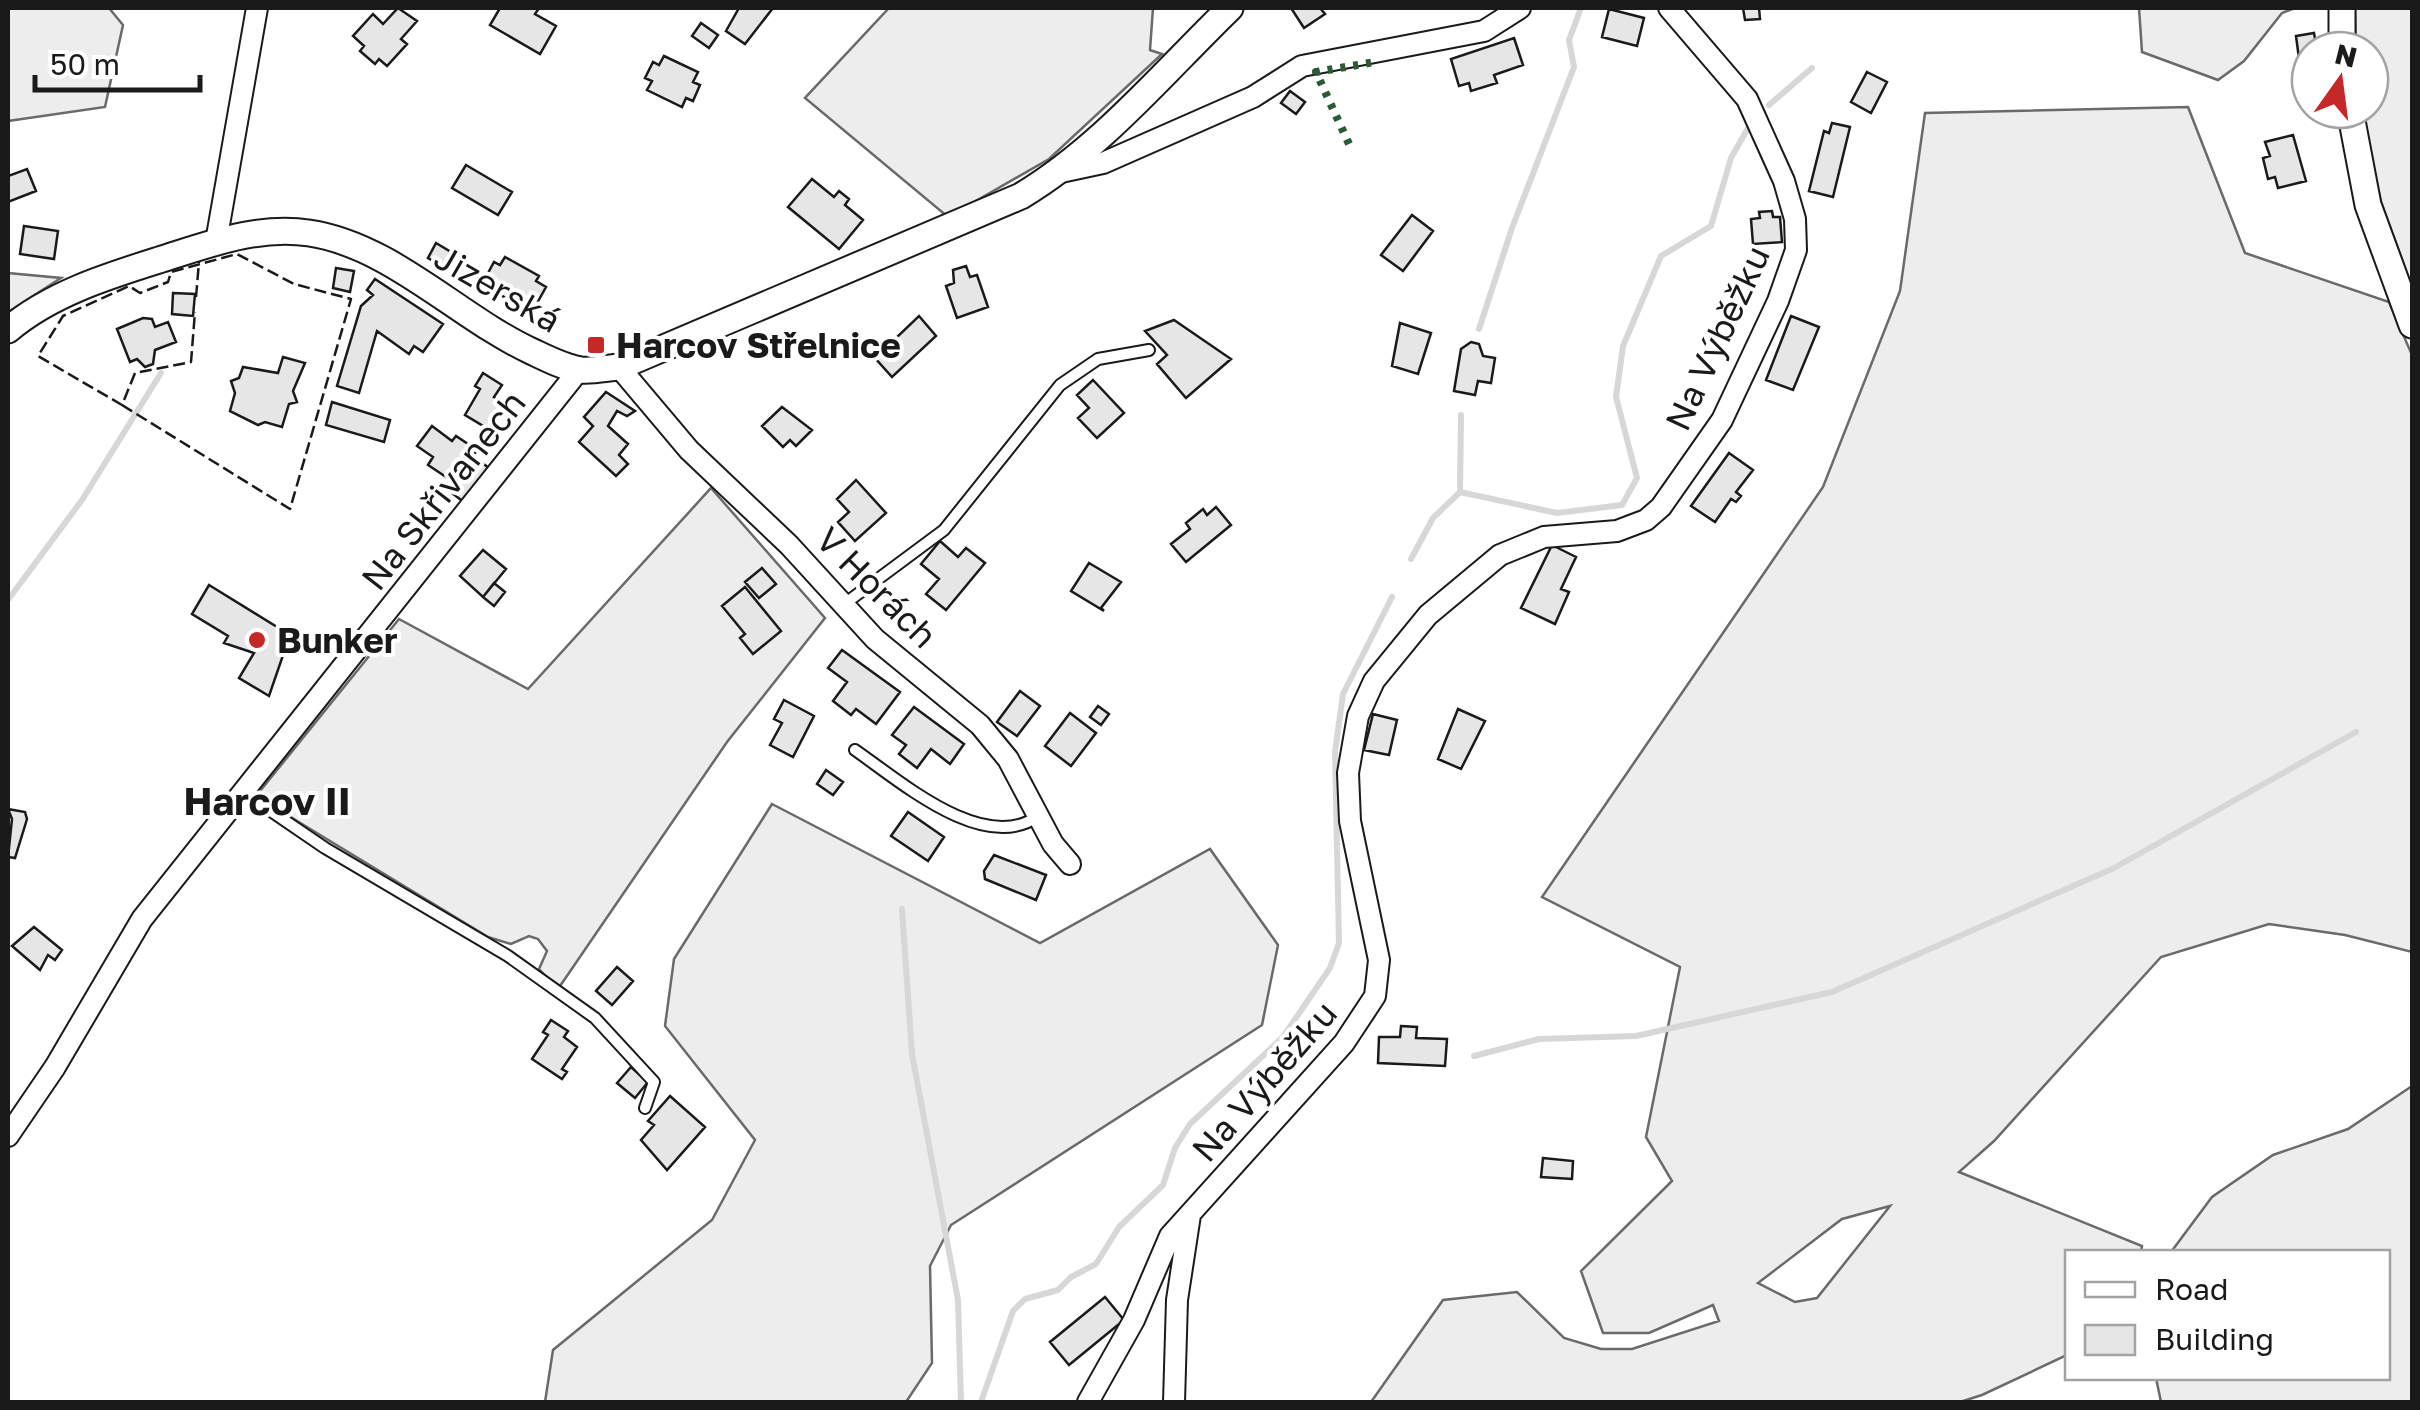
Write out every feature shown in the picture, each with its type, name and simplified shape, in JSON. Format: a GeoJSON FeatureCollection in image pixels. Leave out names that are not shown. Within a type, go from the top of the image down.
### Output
{"type":"FeatureCollection","features":[{"type":"Feature","properties":{"kind":"street"},"geometry":{"type":"LineString","coordinates":[[216,242],[257,8]]}},
{"type":"Feature","properties":{"kind":"street","name":"Jizerská"},"geometry":{"type":"LineString","coordinates":[[8,330],[70,292],[216,242],[260,233],[308,233],[338,241],[385,262],[506,339],[580,370],[619,367],[880,259],[1020,196],[1061,172],[1230,8]]}},
{"type":"Feature","properties":{"kind":"street","name":"Jizerská"},"geometry":{"type":"LineString","coordinates":[[1061,172],[1103,163],[1236,104],[1302,66],[1484,31],[1520,8]]}},
{"type":"Feature","properties":{"kind":"street","name":"Na Výběžku"},"geometry":{"type":"LineString","coordinates":[[1088,1402],[1134,1320],[1170,1236],[1344,1043],[1375,996],[1378,960],[1350,821],[1348,773],[1358,716],[1374,681],[1428,615],[1500,555],[1544,536],[1617,531],[1646,520],[1661,507],[1722,420],[1778,302],[1796,250],[1795,218],[1784,181],[1747,99],[1669,8]]}},
{"type":"Feature","properties":{"kind":"street"},"geometry":{"type":"LineString","coordinates":[[2354,130],[2368,205],[2412,325]]}},
{"type":"Feature","properties":{"kind":"street","name":"V Horách"},"geometry":{"type":"LineString","coordinates":[[619,367],[689,450],[788,545],[875,639],[980,726],[1008,758],[1070,864]]}},
{"type":"Feature","properties":{"kind":"street","name":"Na Skřivanech"},"geometry":{"type":"LineString","coordinates":[[8,1136],[55,1067],[142,919],[246,794],[580,370]]}},
{"type":"Feature","properties":{"kind":"street"},"geometry":{"type":"LineString","coordinates":[[1174,1402],[1177,1300],[1190,1214]]}},
{"type":"Feature","properties":{"kind":"lane"},"geometry":{"type":"LineString","coordinates":[[842,606],[944,530],[980,479],[1060,386],[1098,360],[1148,350]]}},
{"type":"Feature","properties":{"kind":"lane"},"geometry":{"type":"LineString","coordinates":[[856,750],[927,800],[981,826],[1009,828],[1038,815]]}},
{"type":"Feature","properties":{"kind":"lane"},"geometry":{"type":"LineString","coordinates":[[246,794],[325,848],[508,956],[595,1018],[654,1082],[646,1108]]}},
{"type":"Feature","properties":{"kind":"shaded area"},"geometry":{"type":"Polygon","coordinates":[[[8,8],[109,8],[123,25],[105,107],[8,121],[8,8]]]}},
{"type":"Feature","properties":{"kind":"shaded area"},"geometry":{"type":"Polygon","coordinates":[[[889,8],[1153,8],[1150,50],[1162,54],[1049,159],[948,217],[805,98],[889,8]]]}},
{"type":"Feature","properties":{"kind":"shaded area"},"geometry":{"type":"Polygon","coordinates":[[[2139,8],[2295,8],[2282,13],[2244,61],[2218,80],[2142,52],[2139,8]]]}},
{"type":"Feature","properties":{"kind":"shaded area"},"geometry":{"type":"Polygon","coordinates":[[[2355,8],[2412,8],[2412,287],[2381,202],[2366,130],[2390,130],[2390,30],[2356,30],[2355,8]]]}},
{"type":"Feature","properties":{"kind":"shaded area"},"geometry":{"type":"Polygon","coordinates":[[[2188,107],[2245,253],[2389,302],[2412,355],[2412,952],[2345,935],[2269,924],[2161,957],[1994,1141],[1959,1172],[2142,1246],[2141,1250],[2065,1250],[2065,1356],[1982,1395],[1960,1402],[1371,1402],[1443,1300],[1517,1292],[1564,1338],[1601,1349],[1632,1349],[1719,1321],[1713,1305],[1649,1333],[1603,1333],[1581,1271],[1672,1181],[1646,1137],[1680,967],[1542,897],[1823,487],[1900,291],[1925,113],[2188,107]],[[1890,1206],[1842,1219],[1758,1283],[1795,1302],[1817,1298],[1890,1206]]]}},
{"type":"Feature","properties":{"kind":"shaded area"},"geometry":{"type":"Polygon","coordinates":[[[8,273],[61,278],[8,312],[8,273]]]}},
{"type":"Feature","properties":{"kind":"shaded area"},"geometry":{"type":"Polygon","coordinates":[[[711,488],[825,618],[727,742],[558,989],[539,969],[547,951],[538,939],[529,936],[511,944],[488,937],[256,796],[399,619],[528,689],[711,488]]]}},
{"type":"Feature","properties":{"kind":"shaded area"},"geometry":{"type":"Polygon","coordinates":[[[772,804],[1040,943],[1210,849],[1278,945],[1262,1025],[951,1225],[930,1266],[932,1363],[906,1402],[545,1402],[553,1350],[712,1220],[755,1140],[665,1026],[674,959],[772,804]]]}},
{"type":"Feature","properties":{"kind":"shaded area"},"geometry":{"type":"Polygon","coordinates":[[[2412,1086],[2412,1402],[2161,1402],[2156,1380],[2390,1380],[2390,1250],[2172,1250],[2212,1197],[2273,1155],[2348,1129],[2412,1086]]]}},
{"type":"Feature","properties":{"kind":"building"},"geometry":{"type":"Polygon","coordinates":[[[398,8],[417,21],[401,39],[407,44],[387,66],[379,59],[375,64],[360,51],[364,46],[353,36],[373,14],[383,24],[398,8]]]}},
{"type":"Feature","properties":{"kind":"building"},"geometry":{"type":"Polygon","coordinates":[[[500,8],[539,8],[535,14],[556,26],[540,54],[490,25],[500,8]]]}},
{"type":"Feature","properties":{"kind":"building"},"geometry":{"type":"Polygon","coordinates":[[[739,8],[773,8],[745,44],[726,31],[739,8]]]}},
{"type":"Feature","properties":{"kind":"building"},"geometry":{"type":"Polygon","coordinates":[[[1291,8],[1320,8],[1325,14],[1304,28],[1291,8]]]}},
{"type":"Feature","properties":{"kind":"building"},"geometry":{"type":"Polygon","coordinates":[[[1743,8],[1759,8],[1760,19],[1745,20],[1743,8]]]}},
{"type":"Feature","properties":{"kind":"building"},"geometry":{"type":"Polygon","coordinates":[[[1609,9],[1644,18],[1637,46],[1602,37],[1609,9]]]}},
{"type":"Feature","properties":{"kind":"building"},"geometry":{"type":"Polygon","coordinates":[[[701,23],[718,35],[709,48],[692,36],[701,23]]]}},
{"type":"Feature","properties":{"kind":"building"},"geometry":{"type":"Polygon","coordinates":[[[1514,38],[1523,65],[1494,75],[1497,83],[1471,91],[1469,83],[1459,86],[1451,59],[1514,38]]]}},
{"type":"Feature","properties":{"kind":"building"},"geometry":{"type":"Polygon","coordinates":[[[664,56],[698,72],[693,82],[700,85],[693,101],[686,98],[682,107],[647,90],[652,81],[645,78],[653,62],[659,65],[664,56]]]}},
{"type":"Feature","properties":{"kind":"building"},"geometry":{"type":"Polygon","coordinates":[[[1867,72],[1887,82],[1871,113],[1851,102],[1867,72]]]}},
{"type":"Feature","properties":{"kind":"building"},"geometry":{"type":"Polygon","coordinates":[[[1290,91],[1305,102],[1296,114],[1281,103],[1290,91]]]}},
{"type":"Feature","properties":{"kind":"building"},"geometry":{"type":"Polygon","coordinates":[[[1832,123],[1850,127],[1833,197],[1809,191],[1824,131],[1829,133],[1832,123]]]}},
{"type":"Feature","properties":{"kind":"building"},"geometry":{"type":"Polygon","coordinates":[[[2293,135],[2306,181],[2278,188],[2275,177],[2268,179],[2263,158],[2270,156],[2265,142],[2293,135]]]}},
{"type":"Feature","properties":{"kind":"building"},"geometry":{"type":"Polygon","coordinates":[[[466,165],[512,192],[498,215],[452,188],[466,165]]]}},
{"type":"Feature","properties":{"kind":"building"},"geometry":{"type":"Polygon","coordinates":[[[27,169],[36,191],[8,202],[8,176],[27,169]]]}},
{"type":"Feature","properties":{"kind":"building"},"geometry":{"type":"Polygon","coordinates":[[[812,179],[834,197],[839,191],[849,199],[845,205],[863,220],[839,249],[788,207],[812,179]]]}},
{"type":"Feature","properties":{"kind":"building"},"geometry":{"type":"Polygon","coordinates":[[[1772,211],[1773,217],[1780,217],[1782,242],[1753,244],[1751,219],[1760,218],[1759,212],[1772,211]]]}},
{"type":"Feature","properties":{"kind":"building"},"geometry":{"type":"Polygon","coordinates":[[[1412,215],[1433,231],[1403,271],[1381,255],[1412,215]]]}},
{"type":"Feature","properties":{"kind":"building"},"geometry":{"type":"Polygon","coordinates":[[[24,226],[58,231],[54,259],[20,254],[24,226]]]}},
{"type":"Feature","properties":{"kind":"building"},"geometry":{"type":"Polygon","coordinates":[[[436,243],[456,255],[448,270],[428,258],[436,243]]]}},
{"type":"Feature","properties":{"kind":"building"},"geometry":{"type":"Polygon","coordinates":[[[505,257],[539,276],[536,281],[546,287],[531,314],[488,287],[494,277],[488,273],[494,262],[500,265],[505,257]]]}},
{"type":"Feature","properties":{"kind":"building"},"geometry":{"type":"Polygon","coordinates":[[[966,266],[970,277],[977,275],[988,307],[957,318],[946,286],[954,283],[953,270],[966,266]]]}},
{"type":"Feature","properties":{"kind":"building"},"geometry":{"type":"Polygon","coordinates":[[[336,268],[354,271],[350,292],[333,288],[336,268]]]}},
{"type":"Feature","properties":{"kind":"building"},"geometry":{"type":"Polygon","coordinates":[[[375,279],[443,324],[423,352],[414,346],[409,354],[377,331],[359,393],[337,386],[361,306],[373,295],[367,290],[375,279]]]}},
{"type":"Feature","properties":{"kind":"building"},"geometry":{"type":"Polygon","coordinates":[[[173,293],[195,294],[193,316],[172,314],[173,293]]]}},
{"type":"Feature","properties":{"kind":"building"},"geometry":{"type":"Polygon","coordinates":[[[919,316],[936,336],[892,377],[875,358],[919,316]]]}},
{"type":"Feature","properties":{"kind":"building"},"geometry":{"type":"Polygon","coordinates":[[[1791,316],[1819,327],[1793,390],[1766,380],[1791,316]]]}},
{"type":"Feature","properties":{"kind":"building"},"geometry":{"type":"Polygon","coordinates":[[[143,318],[152,319],[155,327],[168,322],[176,342],[155,350],[153,364],[145,367],[137,359],[130,362],[117,329],[143,318]]]}},
{"type":"Feature","properties":{"kind":"building"},"geometry":{"type":"Polygon","coordinates":[[[1174,320],[1231,359],[1186,398],[1157,364],[1167,355],[1145,331],[1174,320]]]}},
{"type":"Feature","properties":{"kind":"building"},"geometry":{"type":"Polygon","coordinates":[[[1400,323],[1431,333],[1418,374],[1392,366],[1400,323]]]}},
{"type":"Feature","properties":{"kind":"building"},"geometry":{"type":"Polygon","coordinates":[[[1471,342],[1479,344],[1483,356],[1495,358],[1491,383],[1478,381],[1475,395],[1454,391],[1461,349],[1471,342]]]}},
{"type":"Feature","properties":{"kind":"building"},"geometry":{"type":"Polygon","coordinates":[[[283,357],[305,363],[293,391],[297,402],[289,404],[282,427],[265,422],[258,425],[230,411],[235,393],[231,381],[239,378],[243,367],[278,373],[283,357]]]}},
{"type":"Feature","properties":{"kind":"building"},"geometry":{"type":"Polygon","coordinates":[[[483,373],[502,385],[494,397],[507,404],[490,430],[465,415],[480,389],[475,386],[483,373]]]}},
{"type":"Feature","properties":{"kind":"building"},"geometry":{"type":"Polygon","coordinates":[[[1093,380],[1124,413],[1097,438],[1078,418],[1089,408],[1077,395],[1093,380]]]}},
{"type":"Feature","properties":{"kind":"building"},"geometry":{"type":"Polygon","coordinates":[[[606,392],[635,411],[627,416],[617,411],[608,426],[628,444],[619,455],[628,464],[616,476],[579,442],[593,426],[584,417],[606,392]]]}},
{"type":"Feature","properties":{"kind":"building"},"geometry":{"type":"Polygon","coordinates":[[[332,402],[390,420],[384,442],[326,425],[332,402]]]}},
{"type":"Feature","properties":{"kind":"building"},"geometry":{"type":"Polygon","coordinates":[[[782,407],[812,430],[796,446],[790,440],[783,447],[762,426],[782,407]]]}},
{"type":"Feature","properties":{"kind":"building"},"geometry":{"type":"Polygon","coordinates":[[[432,426],[452,441],[456,436],[477,450],[473,456],[489,468],[465,503],[448,490],[453,484],[428,465],[433,457],[417,446],[432,426]]]}},
{"type":"Feature","properties":{"kind":"building"},"geometry":{"type":"Polygon","coordinates":[[[1729,453],[1753,470],[1736,492],[1741,496],[1736,502],[1731,499],[1715,522],[1691,506],[1729,453]]]}},
{"type":"Feature","properties":{"kind":"building"},"geometry":{"type":"Polygon","coordinates":[[[856,480],[886,513],[855,541],[838,522],[849,512],[837,499],[856,480]]]}},
{"type":"Feature","properties":{"kind":"building"},"geometry":{"type":"Polygon","coordinates":[[[1216,507],[1231,525],[1186,562],[1171,544],[1190,529],[1186,523],[1203,509],[1207,515],[1216,507]]]}},
{"type":"Feature","properties":{"kind":"building"},"geometry":{"type":"Polygon","coordinates":[[[940,541],[958,557],[966,548],[985,563],[946,610],[926,594],[939,579],[921,564],[940,541]]]}},
{"type":"Feature","properties":{"kind":"building"},"geometry":{"type":"Polygon","coordinates":[[[1552,545],[1576,557],[1561,589],[1569,592],[1555,624],[1521,608],[1552,545]]]}},
{"type":"Feature","properties":{"kind":"building"},"geometry":{"type":"Polygon","coordinates":[[[483,550],[506,569],[483,597],[460,576],[483,550]]]}},
{"type":"Feature","properties":{"kind":"building"},"geometry":{"type":"Polygon","coordinates":[[[1089,563],[1121,582],[1101,608],[1104,611],[1071,591],[1089,563]]]}},
{"type":"Feature","properties":{"kind":"building"},"geometry":{"type":"Polygon","coordinates":[[[762,568],[776,584],[759,598],[745,582],[762,568]]]}},
{"type":"Feature","properties":{"kind":"building"},"geometry":{"type":"Polygon","coordinates":[[[494,583],[505,592],[494,606],[483,597],[494,583]]]}},
{"type":"Feature","properties":{"kind":"building","name":"Bunker"},"geometry":{"type":"Polygon","coordinates":[[[209,585],[290,635],[269,696],[239,678],[254,653],[224,643],[228,636],[192,614],[209,585]]]}},
{"type":"Feature","properties":{"kind":"building"},"geometry":{"type":"Polygon","coordinates":[[[745,587],[781,631],[753,654],[740,638],[745,634],[722,606],[745,587]]]}},
{"type":"Feature","properties":{"kind":"building"},"geometry":{"type":"Polygon","coordinates":[[[842,650],[900,692],[876,724],[856,709],[851,715],[833,701],[847,682],[828,668],[842,650]]]}},
{"type":"Feature","properties":{"kind":"building"},"geometry":{"type":"Polygon","coordinates":[[[1020,691],[1040,706],[1017,736],[997,722],[1020,691]]]}},
{"type":"Feature","properties":{"kind":"building"},"geometry":{"type":"Polygon","coordinates":[[[784,700],[814,716],[793,757],[770,745],[782,723],[774,719],[784,700]]]}},
{"type":"Feature","properties":{"kind":"building"},"geometry":{"type":"Polygon","coordinates":[[[1098,706],[1109,714],[1101,725],[1090,717],[1098,706]]]}},
{"type":"Feature","properties":{"kind":"building"},"geometry":{"type":"Polygon","coordinates":[[[914,707],[964,744],[950,764],[931,749],[917,768],[899,754],[906,745],[892,735],[914,707]]]}},
{"type":"Feature","properties":{"kind":"building"},"geometry":{"type":"Polygon","coordinates":[[[1458,709],[1485,721],[1461,769],[1438,759],[1458,709]]]}},
{"type":"Feature","properties":{"kind":"building"},"geometry":{"type":"Polygon","coordinates":[[[1070,713],[1096,733],[1071,766],[1045,746],[1070,713]]]}},
{"type":"Feature","properties":{"kind":"building"},"geometry":{"type":"Polygon","coordinates":[[[1373,714],[1397,720],[1389,755],[1364,750],[1373,714]]]}},
{"type":"Feature","properties":{"kind":"building"},"geometry":{"type":"Polygon","coordinates":[[[826,770],[843,782],[833,795],[817,784],[826,770]]]}},
{"type":"Feature","properties":{"kind":"building"},"geometry":{"type":"Polygon","coordinates":[[[8,809],[25,812],[27,819],[15,858],[8,857],[12,819],[8,809]]]}},
{"type":"Feature","properties":{"kind":"building"},"geometry":{"type":"Polygon","coordinates":[[[908,812],[944,837],[928,861],[891,836],[908,812]]]}},
{"type":"Feature","properties":{"kind":"building"},"geometry":{"type":"Polygon","coordinates":[[[994,855],[1046,875],[1036,900],[985,879],[984,871],[994,855]]]}},
{"type":"Feature","properties":{"kind":"building"},"geometry":{"type":"Polygon","coordinates":[[[34,927],[62,950],[55,960],[48,955],[40,970],[12,946],[34,927]]]}},
{"type":"Feature","properties":{"kind":"building"},"geometry":{"type":"Polygon","coordinates":[[[617,967],[633,981],[612,1005],[596,991],[617,967]]]}},
{"type":"Feature","properties":{"kind":"building"},"geometry":{"type":"Polygon","coordinates":[[[551,1020],[568,1031],[564,1037],[577,1047],[562,1069],[567,1072],[562,1079],[532,1059],[548,1035],[543,1032],[551,1020]]]}},
{"type":"Feature","properties":{"kind":"building"},"geometry":{"type":"Polygon","coordinates":[[[1401,1026],[1417,1027],[1416,1038],[1447,1039],[1445,1066],[1378,1063],[1379,1037],[1400,1037],[1401,1026]]]}},
{"type":"Feature","properties":{"kind":"building"},"geometry":{"type":"Polygon","coordinates":[[[631,1067],[648,1082],[635,1098],[617,1083],[631,1067]]]}},
{"type":"Feature","properties":{"kind":"building"},"geometry":{"type":"Polygon","coordinates":[[[670,1096],[705,1127],[667,1170],[641,1140],[654,1125],[648,1121],[670,1096]]]}},
{"type":"Feature","properties":{"kind":"building"},"geometry":{"type":"Polygon","coordinates":[[[1543,1158],[1573,1161],[1572,1179],[1541,1177],[1543,1158]]]}},
{"type":"Feature","properties":{"kind":"building"},"geometry":{"type":"Polygon","coordinates":[[[1105,1297],[1124,1320],[1069,1365],[1050,1342],[1105,1297]]]}},
{"type":"Feature","properties":{"kind":"waterway"},"geometry":{"type":"LineString","coordinates":[[1479,329],[1512,228],[1574,67],[1569,40],[1581,8]]}},
{"type":"Feature","properties":{"kind":"waterway"},"geometry":{"type":"LineString","coordinates":[[1769,105],[1812,68]]}},
{"type":"Feature","properties":{"kind":"waterway"},"geometry":{"type":"LineString","coordinates":[[1411,559],[1433,518],[1460,492],[1557,513],[1622,505],[1637,478],[1616,397],[1623,346],[1661,256],[1711,226],[1731,158],[1748,128]]}},
{"type":"Feature","properties":{"kind":"waterway"},"geometry":{"type":"LineString","coordinates":[[8,600],[82,500],[161,373]]}},
{"type":"Feature","properties":{"kind":"waterway"},"geometry":{"type":"LineString","coordinates":[[1460,492],[1461,415]]}},
{"type":"Feature","properties":{"kind":"waterway"},"geometry":{"type":"LineString","coordinates":[[981,1402],[1013,1311],[1025,1299],[1058,1290],[1071,1277],[1096,1264],[1119,1227],[1163,1185],[1175,1148],[1190,1124],[1283,1037],[1330,968],[1339,943],[1335,752],[1343,694],[1392,597]]}},
{"type":"Feature","properties":{"kind":"waterway"},"geometry":{"type":"LineString","coordinates":[[1474,1056],[1539,1039],[1636,1036],[1832,992],[2114,868],[2356,732]]}},
{"type":"Feature","properties":{"kind":"waterway"},"geometry":{"type":"LineString","coordinates":[[902,909],[912,1054],[958,1300],[961,1402]]}},
{"type":"Feature","properties":{"kind":"hedge"},"geometry":{"type":"LineString","coordinates":[[1349,144],[1316,72],[1375,62]]}},
{"type":"Feature","properties":{"kind":"fence"},"geometry":{"type":"LineString","coordinates":[[122,405],[290,509],[351,299],[294,284],[237,254],[171,272],[168,282],[140,293],[129,286],[63,316],[38,356],[122,405],[135,373],[191,362],[195,312]]}},
{"type":"Feature","properties":{"kind":"fence"},"geometry":{"type":"LineString","coordinates":[[196,297],[199,262]]}},
{"type":"Feature","properties":{"kind":"place","name":"Harcov Střelnice"},"geometry":{"type":"Point","coordinates":[596,345]}},
{"type":"Feature","properties":{"kind":"place","name":"Bunker"},"geometry":{"type":"Point","coordinates":[257,640]}},
{"type":"Feature","properties":{"kind":"district","name":"Harcov II"},"geometry":{"type":"Point","coordinates":[267,800]}}]}
